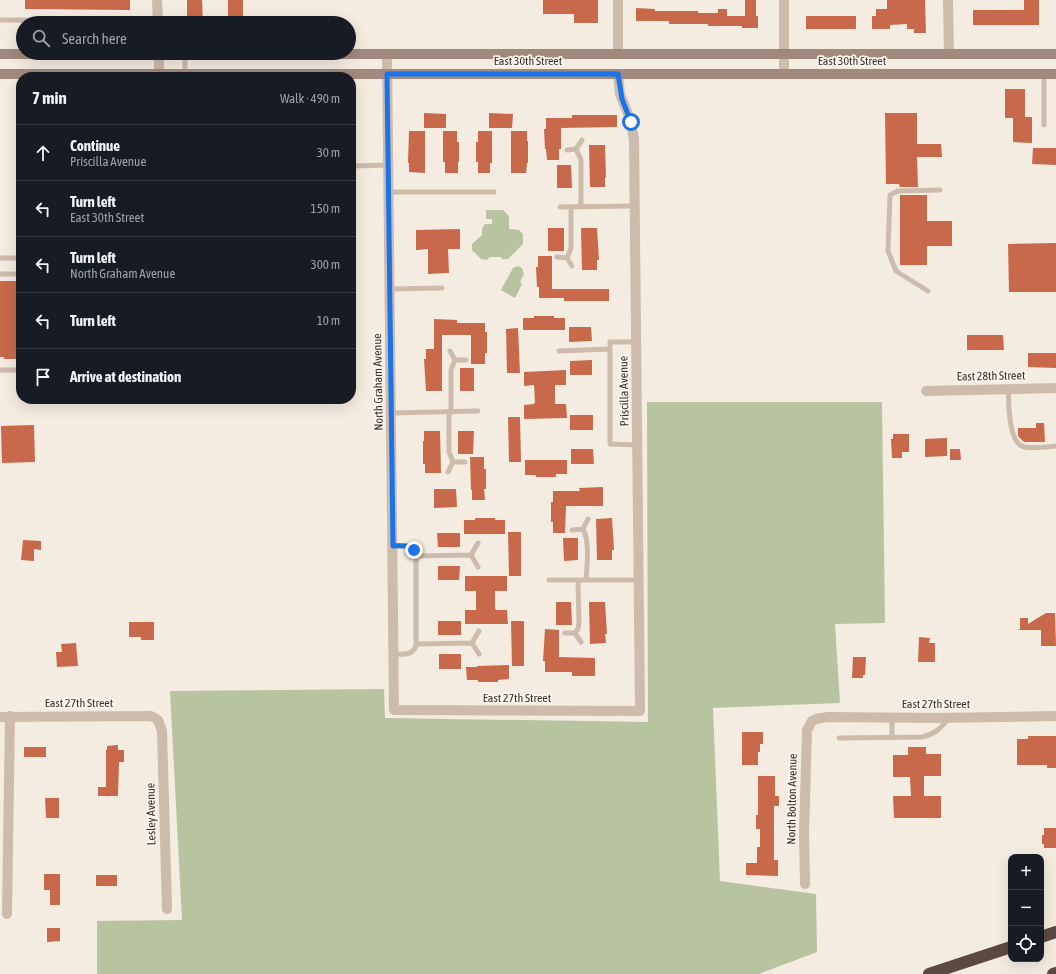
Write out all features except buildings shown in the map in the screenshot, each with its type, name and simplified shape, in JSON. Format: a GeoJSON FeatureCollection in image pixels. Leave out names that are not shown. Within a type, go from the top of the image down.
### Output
{"type":"FeatureCollection","features":[{"type":"Feature","properties":{"kind":"highway"},"geometry":{"type":"LineString","coordinates":[[1044,936],[1056,932]]}},
{"type":"Feature","properties":{"kind":"highway"},"geometry":{"type":"LineString","coordinates":[[929,974],[1008,948]]}},
{"type":"Feature","properties":{"kind":"main road","name":"East 30th Street"},"geometry":{"type":"LineString","coordinates":[[0,54],[16,54]]}},
{"type":"Feature","properties":{"kind":"main road","name":"East 30th Street"},"geometry":{"type":"LineString","coordinates":[[356,54],[1056,54]]}},
{"type":"Feature","properties":{"kind":"main road","name":"East 30th Street"},"geometry":{"type":"LineString","coordinates":[[0,74],[16,74]]}},
{"type":"Feature","properties":{"kind":"main road","name":"East 30th Street"},"geometry":{"type":"LineString","coordinates":[[356,74],[1056,74]]}},
{"type":"Feature","properties":{"kind":"street"},"geometry":{"type":"LineString","coordinates":[[157,0],[158,16]]}},
{"type":"Feature","properties":{"kind":"street"},"geometry":{"type":"LineString","coordinates":[[618,0],[618,54]]}},
{"type":"Feature","properties":{"kind":"street"},"geometry":{"type":"LineString","coordinates":[[784,0],[784,74]]}},
{"type":"Feature","properties":{"kind":"street"},"geometry":{"type":"LineString","coordinates":[[948,0],[949,54]]}},
{"type":"Feature","properties":{"kind":"street","name":"North Graham Avenue"},"geometry":{"type":"LineString","coordinates":[[387,54],[394,710]]}},
{"type":"Feature","properties":{"kind":"street"},"geometry":{"type":"LineString","coordinates":[[159,60],[159,72]]}},
{"type":"Feature","properties":{"kind":"street","name":"Priscilla Avenue"},"geometry":{"type":"LineString","coordinates":[[618,74],[622,99],[633,130],[640,711]]}},
{"type":"Feature","properties":{"kind":"street","name":"East 28th Street"},"geometry":{"type":"LineString","coordinates":[[926,391],[1056,388]]}},
{"type":"Feature","properties":{"kind":"street","name":"East 27th Street"},"geometry":{"type":"LineString","coordinates":[[394,710],[640,711]]}},
{"type":"Feature","properties":{"kind":"street","name":"East 27th Street"},"geometry":{"type":"LineString","coordinates":[[5,717],[151,716],[158,720]]}},
{"type":"Feature","properties":{"kind":"street","name":"East 27th Street"},"geometry":{"type":"LineString","coordinates":[[816,719],[839,716],[948,718],[1056,716]]}},
{"type":"Feature","properties":{"kind":"street"},"geometry":{"type":"LineString","coordinates":[[5,717],[7,914]]}},
{"type":"Feature","properties":{"kind":"street","name":"North Bolton Avenue"},"geometry":{"type":"LineString","coordinates":[[805,884],[804,833],[807,730],[808,725],[816,719]]}},
{"type":"Feature","properties":{"kind":"street","name":"Lesley Avenue"},"geometry":{"type":"LineString","coordinates":[[158,720],[162,731],[167,909]]}},
{"type":"Feature","properties":{"kind":"lane"},"geometry":{"type":"LineString","coordinates":[[0,20],[16,20]]}},
{"type":"Feature","properties":{"kind":"lane"},"geometry":{"type":"LineString","coordinates":[[185,60],[185,72]]}},
{"type":"Feature","properties":{"kind":"lane"},"geometry":{"type":"LineString","coordinates":[[1044,74],[1044,125]]}},
{"type":"Feature","properties":{"kind":"lane"},"geometry":{"type":"LineString","coordinates":[[576,150],[582,140]]}},
{"type":"Feature","properties":{"kind":"lane"},"geometry":{"type":"LineString","coordinates":[[567,150],[576,150]]}},
{"type":"Feature","properties":{"kind":"lane"},"geometry":{"type":"LineString","coordinates":[[576,150],[581,160],[581,206]]}},
{"type":"Feature","properties":{"kind":"lane"},"geometry":{"type":"LineString","coordinates":[[356,166],[388,165]]}},
{"type":"Feature","properties":{"kind":"lane"},"geometry":{"type":"LineString","coordinates":[[928,291],[896,271],[893,265],[888,251],[890,195],[898,191],[940,190]]}},
{"type":"Feature","properties":{"kind":"lane"},"geometry":{"type":"LineString","coordinates":[[389,192],[494,192]]}},
{"type":"Feature","properties":{"kind":"lane"},"geometry":{"type":"LineString","coordinates":[[560,207],[635,206]]}},
{"type":"Feature","properties":{"kind":"lane"},"geometry":{"type":"LineString","coordinates":[[567,258],[571,248],[570,207]]}},
{"type":"Feature","properties":{"kind":"lane"},"geometry":{"type":"LineString","coordinates":[[557,257],[567,258]]}},
{"type":"Feature","properties":{"kind":"lane"},"geometry":{"type":"LineString","coordinates":[[0,258],[16,258]]}},
{"type":"Feature","properties":{"kind":"lane"},"geometry":{"type":"LineString","coordinates":[[567,258],[572,266]]}},
{"type":"Feature","properties":{"kind":"lane"},"geometry":{"type":"LineString","coordinates":[[0,274],[14,274]]}},
{"type":"Feature","properties":{"kind":"lane"},"geometry":{"type":"LineString","coordinates":[[390,289],[442,288]]}},
{"type":"Feature","properties":{"kind":"lane"},"geometry":{"type":"LineString","coordinates":[[636,342],[610,342],[610,444],[637,444]]}},
{"type":"Feature","properties":{"kind":"lane"},"geometry":{"type":"LineString","coordinates":[[559,351],[610,349]]}},
{"type":"Feature","properties":{"kind":"lane"},"geometry":{"type":"LineString","coordinates":[[450,351],[455,360]]}},
{"type":"Feature","properties":{"kind":"lane"},"geometry":{"type":"LineString","coordinates":[[455,360],[466,360]]}},
{"type":"Feature","properties":{"kind":"lane"},"geometry":{"type":"LineString","coordinates":[[448,472],[453,462],[449,452],[451,368],[455,360]]}},
{"type":"Feature","properties":{"kind":"lane"},"geometry":{"type":"LineString","coordinates":[[0,370],[16,370]]}},
{"type":"Feature","properties":{"kind":"lane"},"geometry":{"type":"LineString","coordinates":[[1008,388],[1011,424],[1017,443],[1023,447],[1056,446]]}},
{"type":"Feature","properties":{"kind":"lane"},"geometry":{"type":"LineString","coordinates":[[391,413],[478,411]]}},
{"type":"Feature","properties":{"kind":"lane"},"geometry":{"type":"LineString","coordinates":[[453,462],[465,462]]}},
{"type":"Feature","properties":{"kind":"lane"},"geometry":{"type":"LineString","coordinates":[[583,529],[588,519]]}},
{"type":"Feature","properties":{"kind":"lane"},"geometry":{"type":"LineString","coordinates":[[583,529],[586,535],[587,543],[586,580]]}},
{"type":"Feature","properties":{"kind":"lane"},"geometry":{"type":"LineString","coordinates":[[572,530],[583,529]]}},
{"type":"Feature","properties":{"kind":"lane"},"geometry":{"type":"LineString","coordinates":[[471,555],[478,543]]}},
{"type":"Feature","properties":{"kind":"lane"},"geometry":{"type":"LineString","coordinates":[[393,546],[409,547],[414,550],[416,556],[415,649],[412,652],[394,654]]}},
{"type":"Feature","properties":{"kind":"lane"},"geometry":{"type":"LineString","coordinates":[[416,556],[471,555]]}},
{"type":"Feature","properties":{"kind":"lane"},"geometry":{"type":"LineString","coordinates":[[471,555],[478,567]]}},
{"type":"Feature","properties":{"kind":"lane"},"geometry":{"type":"LineString","coordinates":[[549,580],[639,580]]}},
{"type":"Feature","properties":{"kind":"lane"},"geometry":{"type":"LineString","coordinates":[[575,633],[578,629],[579,622],[578,580]]}},
{"type":"Feature","properties":{"kind":"lane"},"geometry":{"type":"LineString","coordinates":[[472,643],[479,631]]}},
{"type":"Feature","properties":{"kind":"lane"},"geometry":{"type":"LineString","coordinates":[[564,633],[575,633]]}},
{"type":"Feature","properties":{"kind":"lane"},"geometry":{"type":"LineString","coordinates":[[575,633],[581,642]]}},
{"type":"Feature","properties":{"kind":"lane"},"geometry":{"type":"LineString","coordinates":[[416,644],[472,643]]}},
{"type":"Feature","properties":{"kind":"lane"},"geometry":{"type":"LineString","coordinates":[[472,643],[479,654]]}},
{"type":"Feature","properties":{"kind":"lane"},"geometry":{"type":"LineString","coordinates":[[892,718],[892,737]]}},
{"type":"Feature","properties":{"kind":"lane"},"geometry":{"type":"LineString","coordinates":[[839,738],[922,737],[931,735],[939,730],[948,718]]}},
{"type":"Feature","properties":{"kind":"green space"},"geometry":{"type":"Polygon","coordinates":[[[486,210],[503,210],[509,216],[509,229],[519,230],[523,234],[523,244],[508,259],[502,259],[501,257],[490,257],[487,260],[481,259],[472,250],[472,244],[482,235],[482,228],[485,224],[492,224],[492,219],[486,219],[486,210]]]}},
{"type":"Feature","properties":{"kind":"green space"},"geometry":{"type":"Polygon","coordinates":[[[518,266],[522,268],[524,274],[520,282],[522,284],[515,298],[501,290],[513,268],[518,266]]]}},
{"type":"Feature","properties":{"kind":"green space"},"geometry":{"type":"Polygon","coordinates":[[[647,402],[882,402],[885,623],[835,624],[840,703],[713,708],[720,881],[816,894],[817,952],[759,974],[97,974],[97,921],[182,920],[170,691],[384,689],[385,718],[648,722],[647,402]]]}},
{"type":"Feature","properties":{"kind":"route"},"geometry":{"type":"LineString","coordinates":[[414,550],[408,546],[393,546],[387,74],[618,74],[619,90],[631,122]]}}]}
